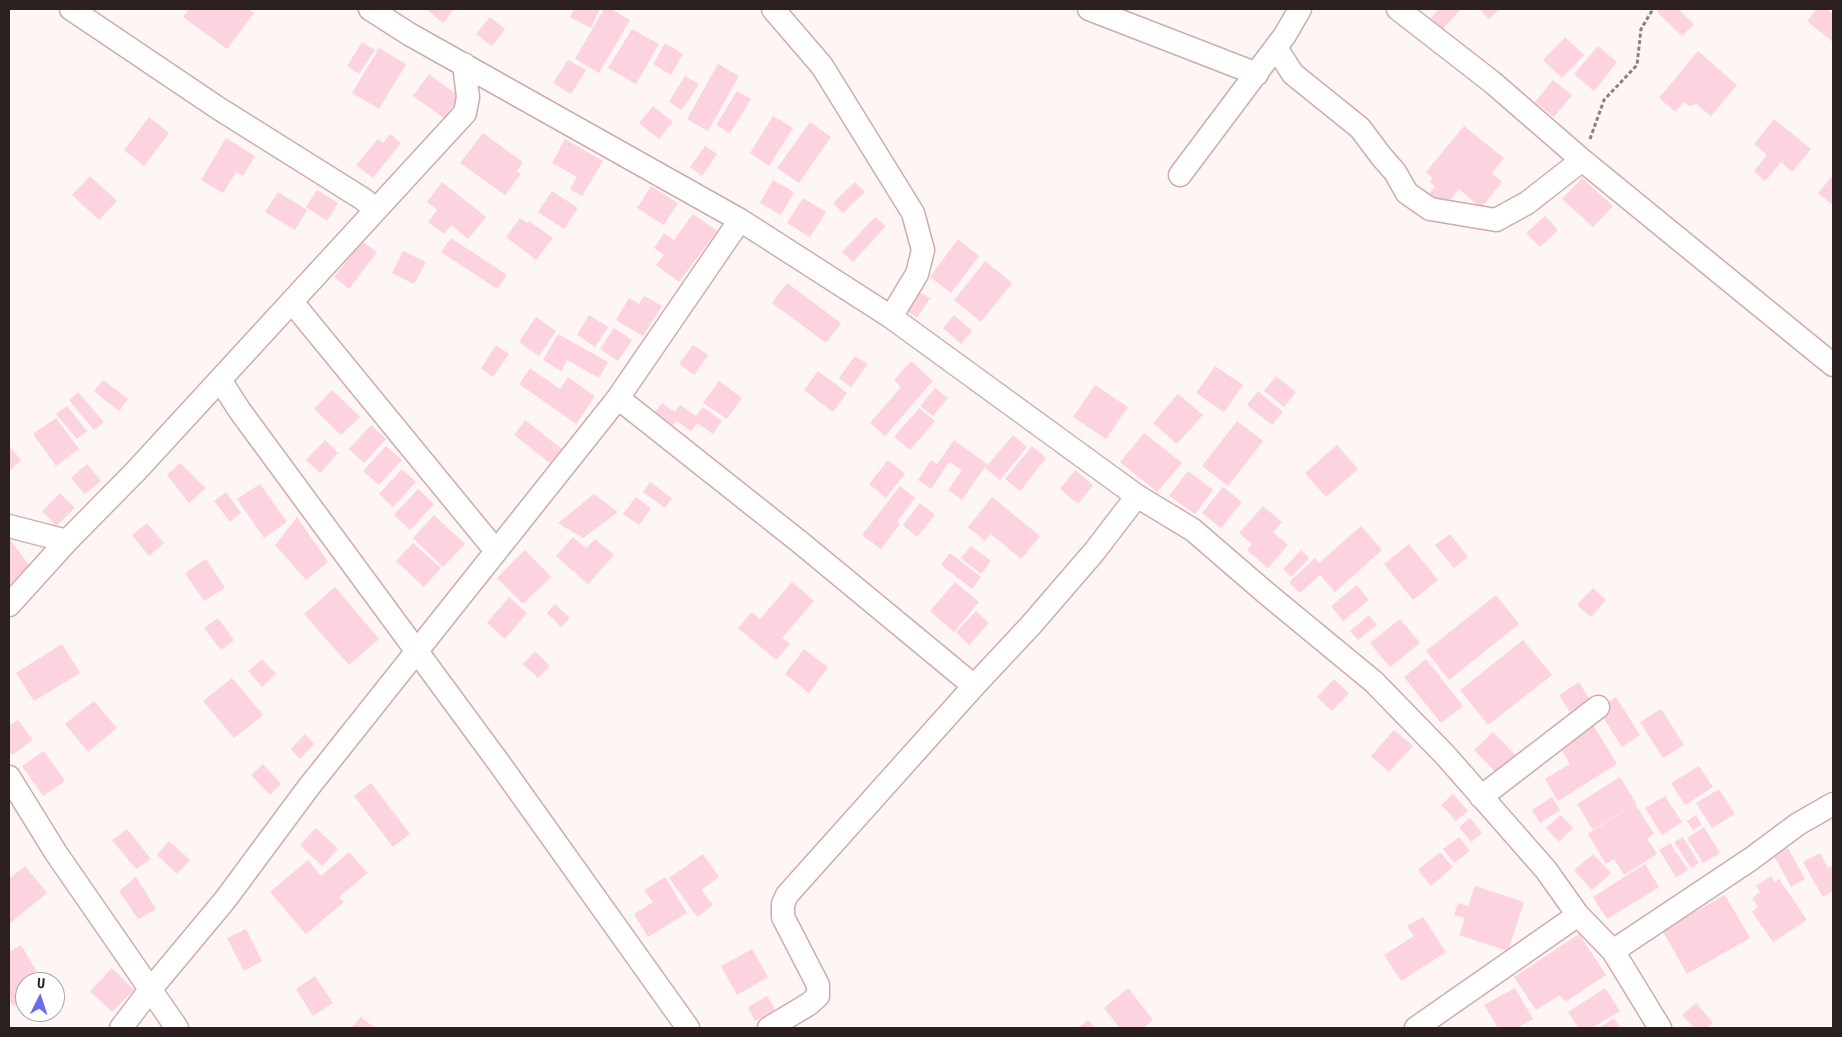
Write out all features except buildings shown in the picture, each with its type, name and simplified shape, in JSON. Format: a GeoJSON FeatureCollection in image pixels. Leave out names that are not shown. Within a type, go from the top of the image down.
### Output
{"type":"FeatureCollection","features":[{"type":"Feature","properties":{"kind":"street"},"geometry":{"type":"LineString","coordinates":[[71,9],[218,108],[363,199],[376,210]]}},
{"type":"Feature","properties":{"kind":"street"},"geometry":{"type":"LineString","coordinates":[[370,9],[409,34],[740,220],[891,318],[1137,496],[1192,530],[1266,594],[1374,682],[1446,756],[1546,870],[1578,915],[1614,951],[1660,1028]]}},
{"type":"Feature","properties":{"kind":"street"},"geometry":{"type":"LineString","coordinates":[[773,9],[822,66],[913,213],[923,250],[917,274],[891,318]]}},
{"type":"Feature","properties":{"kind":"street"},"geometry":{"type":"LineString","coordinates":[[1089,9],[1257,74]]}},
{"type":"Feature","properties":{"kind":"street"},"geometry":{"type":"LineString","coordinates":[[1180,175],[1286,35],[1300,9]]}},
{"type":"Feature","properties":{"kind":"street"},"geometry":{"type":"LineString","coordinates":[[1398,9],[1492,82],[1582,160],[1833,365]]}},
{"type":"Feature","properties":{"kind":"street"},"geometry":{"type":"LineString","coordinates":[[1276,48],[1292,74],[1360,128],[1396,172],[1407,193],[1430,209],[1496,220],[1527,203],[1582,160]]}},
{"type":"Feature","properties":{"kind":"street"},"geometry":{"type":"LineString","coordinates":[[9,605],[67,541],[136,471],[466,113],[468,97],[464,64]]}},
{"type":"Feature","properties":{"kind":"street"},"geometry":{"type":"LineString","coordinates":[[121,1028],[225,900],[308,788],[416,650],[618,398],[740,220]]}},
{"type":"Feature","properties":{"kind":"street"},"geometry":{"type":"LineString","coordinates":[[292,302],[496,551]]}},
{"type":"Feature","properties":{"kind":"street"},"geometry":{"type":"LineString","coordinates":[[220,380],[499,763],[688,1028]]}},
{"type":"Feature","properties":{"kind":"street"},"geometry":{"type":"LineString","coordinates":[[618,398],[801,543],[974,686]]}},
{"type":"Feature","properties":{"kind":"street"},"geometry":{"type":"LineString","coordinates":[[769,1028],[809,1004],[818,996],[818,986],[783,917],[783,904],[787,895],[1031,625],[1094,552],[1137,496]]}},
{"type":"Feature","properties":{"kind":"street"},"geometry":{"type":"LineString","coordinates":[[9,526],[67,541]]}},
{"type":"Feature","properties":{"kind":"street"},"geometry":{"type":"LineString","coordinates":[[1482,797],[1598,707]]}},
{"type":"Feature","properties":{"kind":"street"},"geometry":{"type":"LineString","coordinates":[[9,777],[56,853],[177,1028]]}},
{"type":"Feature","properties":{"kind":"street"},"geometry":{"type":"LineString","coordinates":[[1614,951],[1752,858],[1798,824],[1833,804]]}},
{"type":"Feature","properties":{"kind":"street"},"geometry":{"type":"LineString","coordinates":[[1416,1028],[1578,915]]}},
{"type":"Feature","properties":{"kind":"path"},"geometry":{"type":"LineString","coordinates":[[1582,160],[1604,100],[1637,65],[1641,29],[1653,9]]}}]}
